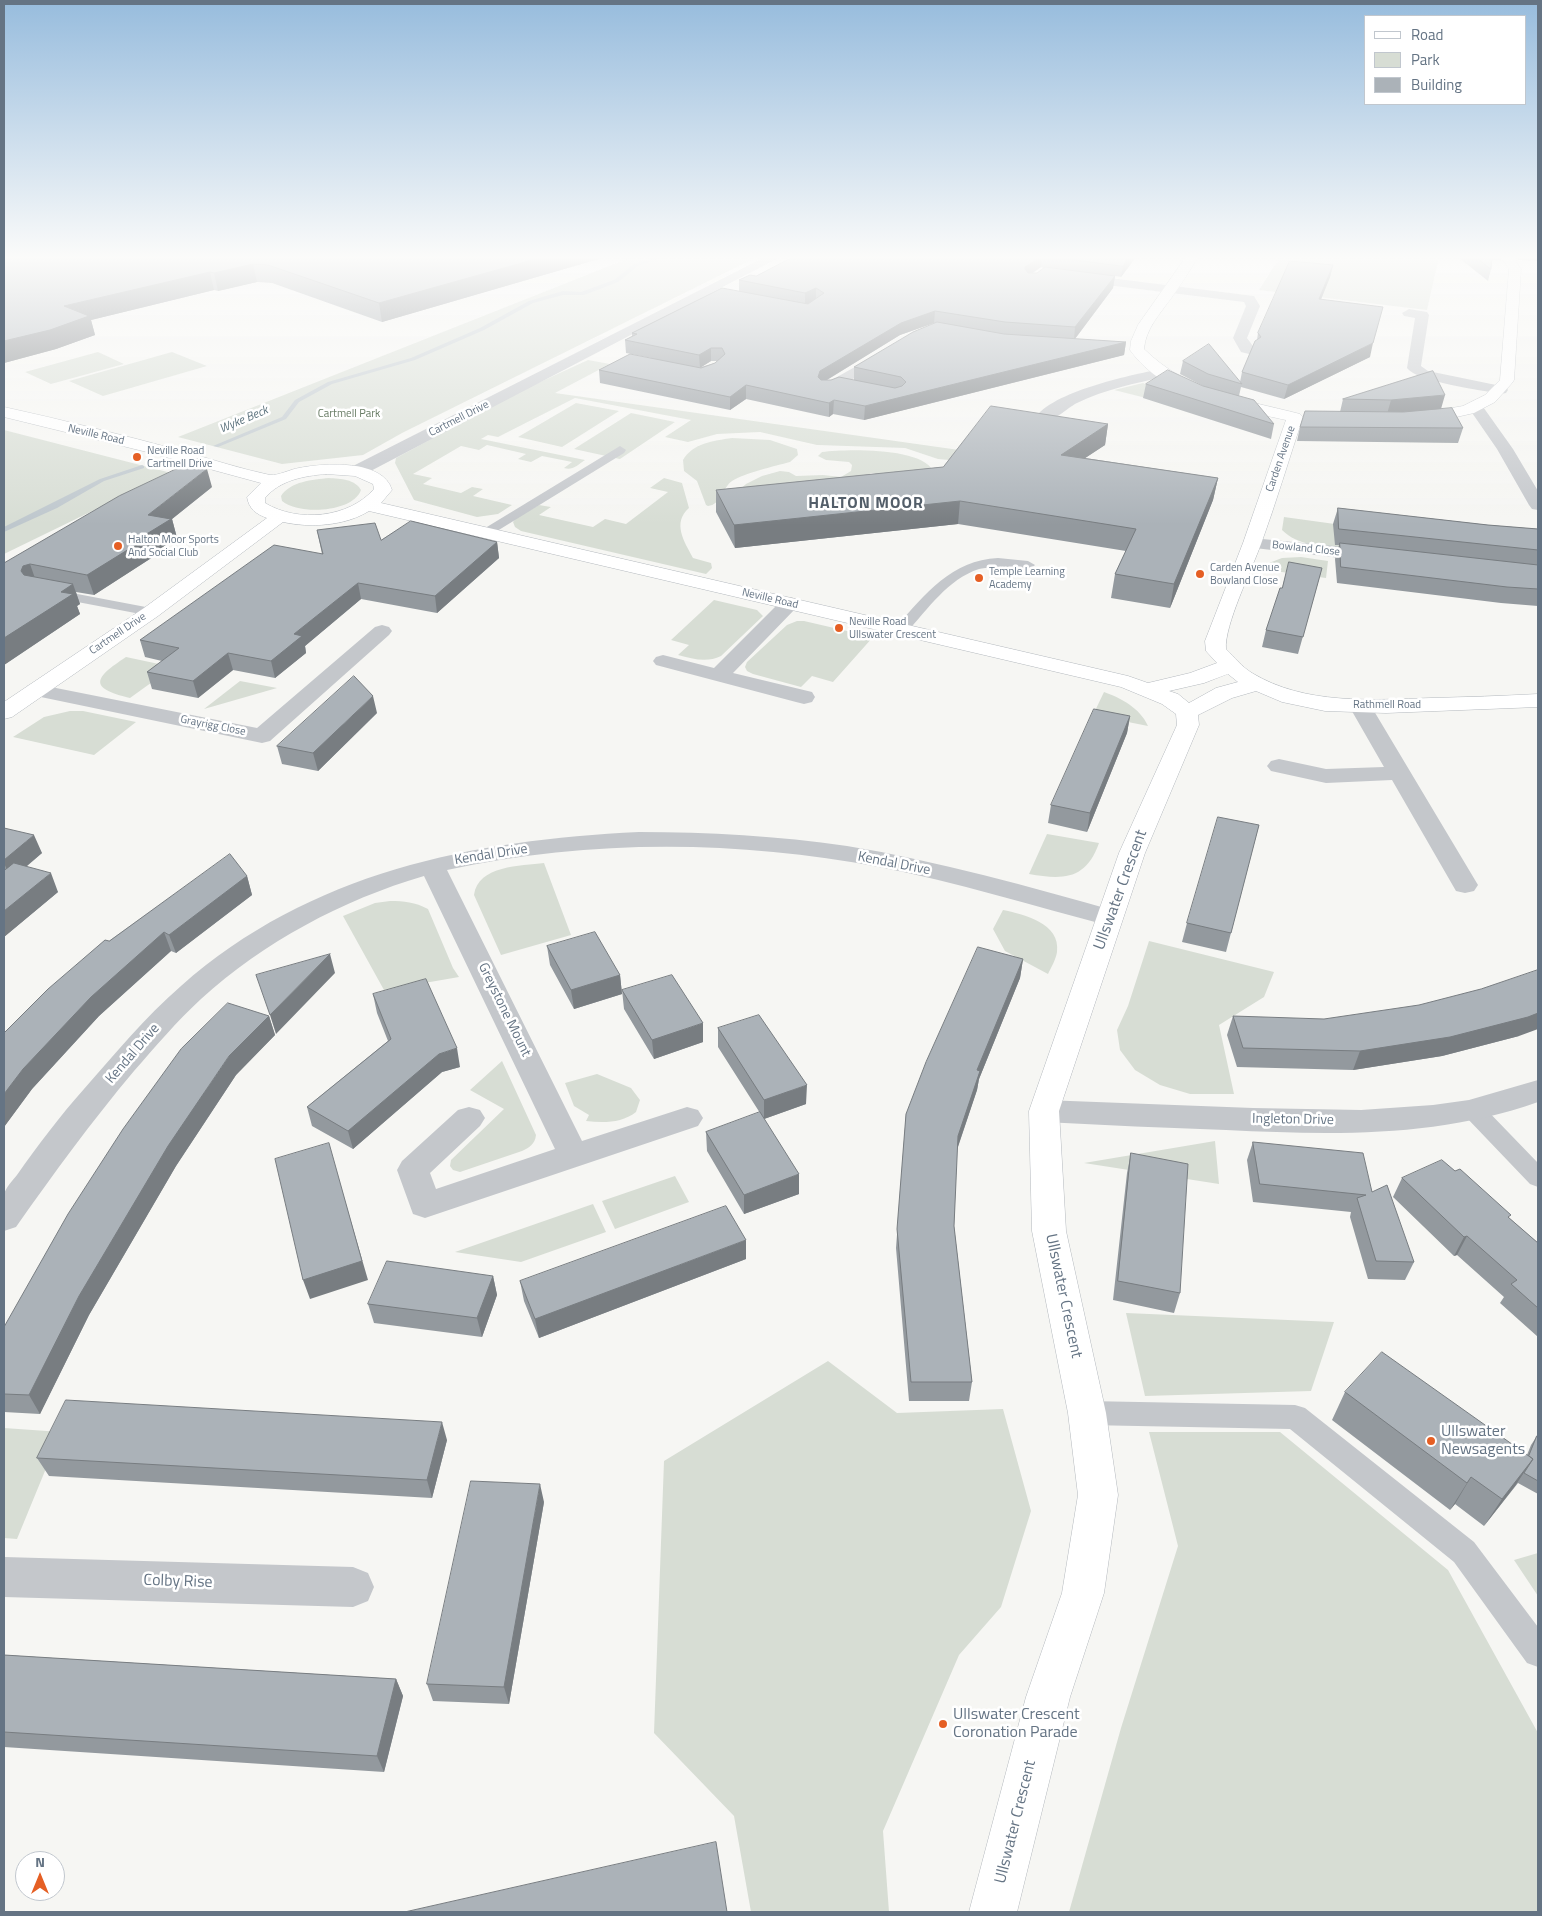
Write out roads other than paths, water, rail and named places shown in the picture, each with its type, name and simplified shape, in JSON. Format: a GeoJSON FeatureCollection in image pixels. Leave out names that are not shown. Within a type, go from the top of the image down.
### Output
{"type":"FeatureCollection","features":[{"type":"Feature","properties":{"kind":"street","name":"Cartmell Drive"},"geometry":{"type":"LineString","coordinates":[[357,471],[601,346]]}},
{"type":"Feature","properties":{"kind":"street"},"geometry":{"type":"LineString","coordinates":[[856,387],[831,386],[896,346]]}},
{"type":"Feature","properties":{"kind":"street","name":"Carden Avenue"},"geometry":{"type":"LineString","coordinates":[[1133,346],[1132,349],[1160,373],[1184,386],[1254,408],[1300,417],[1215,641],[1216,651],[1243,675]]}},
{"type":"Feature","properties":{"kind":"street"},"geometry":{"type":"LineString","coordinates":[[1244,346],[1246,350],[1249,350]]}},
{"type":"Feature","properties":{"kind":"street"},"geometry":{"type":"LineString","coordinates":[[1417,346],[1414,368],[1423,374],[1501,390]]}},
{"type":"Feature","properties":{"kind":"street"},"geometry":{"type":"LineString","coordinates":[[1406,418],[1450,414],[1476,407],[1489,400],[1501,390],[1507,380],[1509,346]]}},
{"type":"Feature","properties":{"kind":"street"},"geometry":{"type":"LineString","coordinates":[[590,352],[608,356]]}},
{"type":"Feature","properties":{"kind":"street"},"geometry":{"type":"LineString","coordinates":[[1042,419],[1065,402],[1082,393],[1160,373]]}},
{"type":"Feature","properties":{"kind":"street"},"geometry":{"type":"LineString","coordinates":[[1476,407],[1505,449],[1538,505]]}},
{"type":"Feature","properties":{"kind":"street","name":"Neville Road"},"geometry":{"type":"LineString","coordinates":[[4,412],[152,448],[274,481]]}},
{"type":"Feature","properties":{"kind":"street"},"geometry":{"type":"LineString","coordinates":[[314,470],[357,471],[372,476],[381,482],[383,490],[378,499],[369,506],[336,517],[296,520],[279,518],[257,506],[256,497],[262,489],[274,481],[290,475],[314,470]]}},
{"type":"Feature","properties":{"kind":"street","name":"Neville Road"},"geometry":{"type":"LineString","coordinates":[[369,506],[902,629],[1148,689],[1178,705]]}},
{"type":"Feature","properties":{"kind":"street","name":"Cartmell Drive"},"geometry":{"type":"LineString","coordinates":[[4,712],[151,612],[279,518]]}},
{"type":"Feature","properties":{"kind":"street","name":"Bowland Close"},"geometry":{"type":"LineString","coordinates":[[1252,543],[1390,558]]}},
{"type":"Feature","properties":{"kind":"street"},"geometry":{"type":"LineString","coordinates":[[719,675],[790,603]]}},
{"type":"Feature","properties":{"kind":"street","name":"Grayrigg Close"},"geometry":{"type":"LineString","coordinates":[[36,690],[262,736],[382,631]]}},
{"type":"Feature","properties":{"kind":"street"},"geometry":{"type":"LineString","coordinates":[[663,661],[804,697]]}},
{"type":"Feature","properties":{"kind":"street"},"geometry":{"type":"LineString","coordinates":[[1148,689],[1196,678],[1243,675]]}},
{"type":"Feature","properties":{"kind":"street"},"geometry":{"type":"LineString","coordinates":[[1178,705],[1224,693],[1243,675]]}},
{"type":"Feature","properties":{"kind":"street","name":"Rathmell Road"},"geometry":{"type":"LineString","coordinates":[[1243,675],[1290,697],[1325,704],[1360,706],[1468,705],[1538,701]]}},
{"type":"Feature","properties":{"kind":"street","name":"Ullswater Crescent"},"geometry":{"type":"LineString","coordinates":[[993,1912],[1048,1697],[1083,1593],[1098,1495],[1087,1412],[1049,1231],[1044,1111],[1132,853],[1188,725],[1178,705]]}},
{"type":"Feature","properties":{"kind":"street"},"geometry":{"type":"LineString","coordinates":[[1360,706],[1465,885]]}},
{"type":"Feature","properties":{"kind":"street"},"geometry":{"type":"LineString","coordinates":[[1279,766],[1326,776],[1400,773]]}},
{"type":"Feature","properties":{"kind":"street","name":"Kendal Drive"},"geometry":{"type":"LineString","coordinates":[[4,1218],[68,1129],[149,1034],[203,982],[266,937],[327,904],[380,882],[432,866],[494,853],[566,845],[649,839],[746,842],[845,854],[955,876],[1110,918]]}},
{"type":"Feature","properties":{"kind":"street","name":"Greystone Mount"},"geometry":{"type":"LineString","coordinates":[[432,866],[574,1156]]}},
{"type":"Feature","properties":{"kind":"street","name":"Ingleton Drive"},"geometry":{"type":"LineString","coordinates":[[1044,1111],[1312,1122],[1399,1121],[1473,1110],[1516,1100],[1538,1091]]}},
{"type":"Feature","properties":{"kind":"street"},"geometry":{"type":"LineString","coordinates":[[469,1118],[412,1170],[425,1206],[687,1118]]}},
{"type":"Feature","properties":{"kind":"street","name":"Colby Rise"},"geometry":{"type":"LineString","coordinates":[[4,1577],[352,1587]]}},
{"type":"Feature","properties":{"kind":"lane"},"geometry":{"type":"LineString","coordinates":[[484,533],[620,450]]}},
{"type":"Feature","properties":{"kind":"lane"},"geometry":{"type":"LineString","coordinates":[[902,629],[950,577],[967,567],[990,562],[1028,565]]}},
{"type":"Feature","properties":{"kind":"lane"},"geometry":{"type":"LineString","coordinates":[[37,590],[151,612]]}},
{"type":"Feature","properties":{"kind":"lane"},"geometry":{"type":"LineString","coordinates":[[1473,1110],[1538,1178]]}},
{"type":"Feature","properties":{"kind":"lane"},"geometry":{"type":"LineString","coordinates":[[1087,1412],[1295,1417],[1464,1552],[1538,1652]]}},
{"type":"Feature","properties":{"kind":"waterway","name":"Wyke Beck"},"geometry":{"type":"LineString","coordinates":[[216,446],[284,418],[297,401],[330,383],[413,359],[442,346]]}},
{"type":"Feature","properties":{"kind":"waterway","name":"Wyke Beck"},"geometry":{"type":"LineString","coordinates":[[4,530],[102,480],[142,467]]}},
{"type":"Feature","properties":{"kind":"place","name":"Neville Road Cartmell Drive"},"geometry":{"type":"Point","coordinates":[137,457]}},
{"type":"Feature","properties":{"kind":"place","name":"Halton Moor Sports And Social Club"},"geometry":{"type":"Point","coordinates":[118,546]}},
{"type":"Feature","properties":{"kind":"place","name":"Carden Avenue Bowland Close"},"geometry":{"type":"Point","coordinates":[1200,574]}},
{"type":"Feature","properties":{"kind":"place","name":"Temple Learning Academy"},"geometry":{"type":"Point","coordinates":[979,578]}},
{"type":"Feature","properties":{"kind":"place","name":"Neville Road Ullswater Crescent"},"geometry":{"type":"Point","coordinates":[839,628]}},
{"type":"Feature","properties":{"kind":"place","name":"Ullswater Newsagents"},"geometry":{"type":"Point","coordinates":[1431,1441]}},
{"type":"Feature","properties":{"kind":"place","name":"Ullswater Crescent Coronation Parade"},"geometry":{"type":"Point","coordinates":[943,1724]}},
{"type":"Feature","properties":{"kind":"district","name":"HALTON MOOR"},"geometry":{"type":"Point","coordinates":[866,504]}},
{"type":"Feature","properties":{"kind":"park label","name":"Cartmell Park"},"geometry":{"type":"Point","coordinates":[349,414]}}]}
